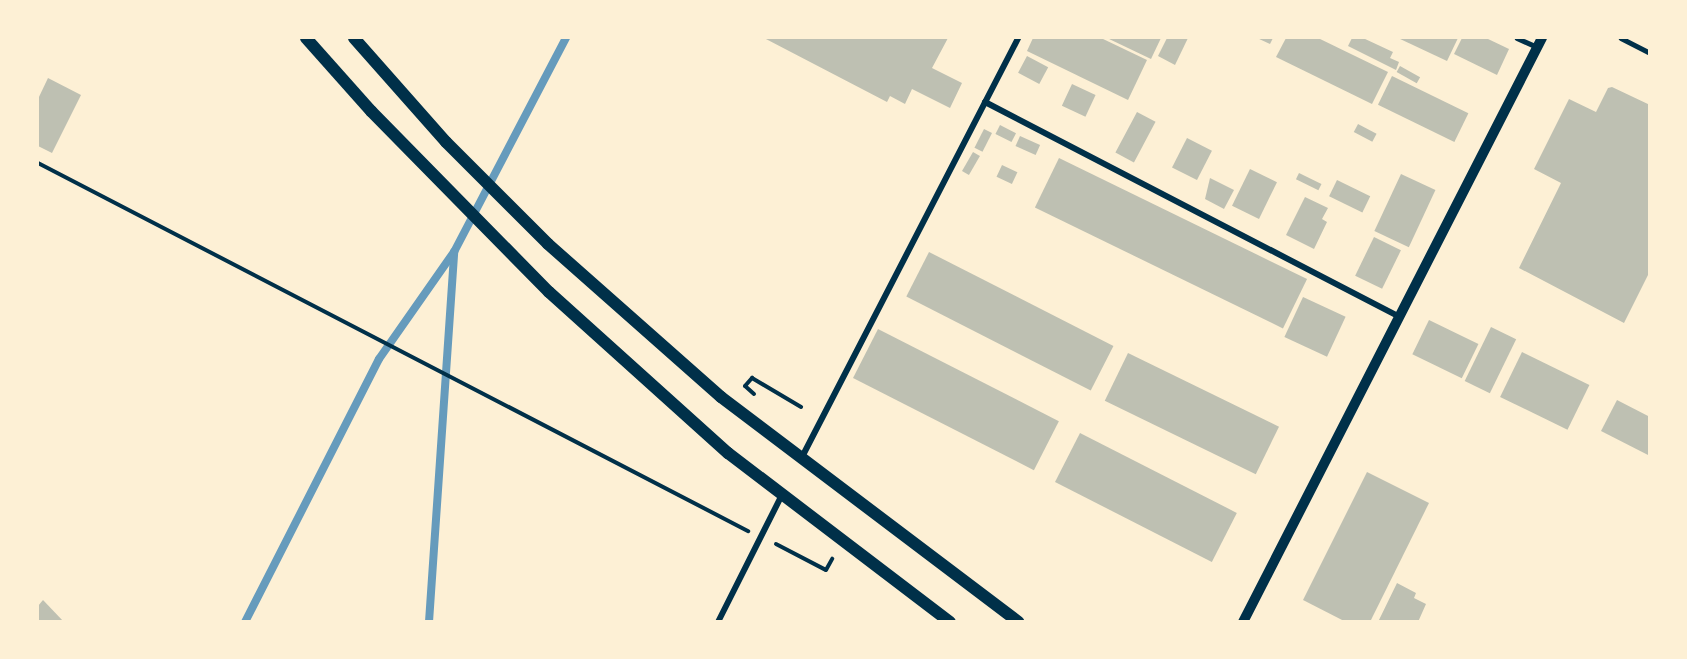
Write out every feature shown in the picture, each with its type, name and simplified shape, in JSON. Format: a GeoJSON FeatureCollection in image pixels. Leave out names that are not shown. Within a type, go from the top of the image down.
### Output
{"type":"FeatureCollection","features":[{"type":"Feature","properties":{"kind":"main road"},"geometry":{"type":"LineString","coordinates":[[306,38],[371,111],[549,292],[728,453],[950,621]]}},
{"type":"Feature","properties":{"kind":"main road"},"geometry":{"type":"LineString","coordinates":[[354,38],[446,142],[549,244],[721,397],[1019,621]]}},
{"type":"Feature","properties":{"kind":"street"},"geometry":{"type":"LineString","coordinates":[[802,457],[1018,38]]}},
{"type":"Feature","properties":{"kind":"street"},"geometry":{"type":"LineString","coordinates":[[1243,621],[1539,42]]}},
{"type":"Feature","properties":{"kind":"street"},"geometry":{"type":"LineString","coordinates":[[985,102],[1400,317]]}},
{"type":"Feature","properties":{"kind":"street"},"geometry":{"type":"LineString","coordinates":[[718,621],[782,494]]}},
{"type":"Feature","properties":{"kind":"lane"},"geometry":{"type":"LineString","coordinates":[[1517,38],[1539,42]]}},
{"type":"Feature","properties":{"kind":"lane"},"geometry":{"type":"LineString","coordinates":[[1621,38],[1650,52]]}},
{"type":"Feature","properties":{"kind":"path"},"geometry":{"type":"LineString","coordinates":[[38,163],[251,270],[374,339],[761,537]]}},
{"type":"Feature","properties":{"kind":"path"},"geometry":{"type":"LineString","coordinates":[[752,378],[801,407]]}},
{"type":"Feature","properties":{"kind":"path"},"geometry":{"type":"LineString","coordinates":[[775,544],[826,570]]}},
{"type":"Feature","properties":{"kind":"building"},"geometry":{"type":"Polygon","coordinates":[[[764,38],[948,38],[932,68],[962,83],[950,108],[912,89],[905,104],[890,96],[887,102],[764,38]]]}},
{"type":"Feature","properties":{"kind":"building"},"geometry":{"type":"Polygon","coordinates":[[[1033,38],[1101,38],[1147,60],[1128,100],[1027,51],[1033,38]]]}},
{"type":"Feature","properties":{"kind":"building"},"geometry":{"type":"Polygon","coordinates":[[[1107,38],[1161,38],[1151,59],[1107,38]]]}},
{"type":"Feature","properties":{"kind":"building"},"geometry":{"type":"Polygon","coordinates":[[[1167,38],[1188,38],[1175,65],[1158,56],[1167,38]]]}},
{"type":"Feature","properties":{"kind":"building"},"geometry":{"type":"Polygon","coordinates":[[[1257,38],[1273,38],[1270,44],[1257,38]]]}},
{"type":"Feature","properties":{"kind":"building"},"geometry":{"type":"Polygon","coordinates":[[[1286,38],[1318,38],[1388,72],[1372,104],[1276,57],[1286,38]]]}},
{"type":"Feature","properties":{"kind":"building"},"geometry":{"type":"Polygon","coordinates":[[[1352,38],[1363,38],[1393,52],[1390,58],[1399,62],[1396,70],[1348,46],[1352,38]]]}},
{"type":"Feature","properties":{"kind":"building"},"geometry":{"type":"Polygon","coordinates":[[[1398,38],[1458,38],[1447,61],[1398,38]]]}},
{"type":"Feature","properties":{"kind":"building"},"geometry":{"type":"Polygon","coordinates":[[[1462,38],[1486,38],[1509,49],[1497,75],[1454,54],[1462,38]]]}},
{"type":"Feature","properties":{"kind":"building"},"geometry":{"type":"Polygon","coordinates":[[[1027,56],[1048,67],[1039,84],[1018,73],[1027,56]]]}},
{"type":"Feature","properties":{"kind":"building"},"geometry":{"type":"Polygon","coordinates":[[[1400,66],[1420,77],[1417,83],[1397,72],[1400,66]]]}},
{"type":"Feature","properties":{"kind":"building"},"geometry":{"type":"Polygon","coordinates":[[[1392,76],[1468,113],[1454,142],[1378,105],[1392,76]]]}},
{"type":"Feature","properties":{"kind":"building"},"geometry":{"type":"Polygon","coordinates":[[[48,78],[81,95],[52,153],[38,146],[38,99],[48,78]]]}},
{"type":"Feature","properties":{"kind":"building"},"geometry":{"type":"Polygon","coordinates":[[[1072,84],[1096,95],[1085,117],[1062,106],[1072,84]]]}},
{"type":"Feature","properties":{"kind":"building"},"geometry":{"type":"Polygon","coordinates":[[[1612,87],[1650,105],[1650,271],[1624,323],[1519,268],[1561,183],[1534,169],[1569,99],[1596,112],[1608,88],[1612,87]]]}},
{"type":"Feature","properties":{"kind":"building"},"geometry":{"type":"Polygon","coordinates":[[[1137,112],[1156,122],[1134,162],[1115,153],[1137,112]]]}},
{"type":"Feature","properties":{"kind":"building"},"geometry":{"type":"Polygon","coordinates":[[[1358,124],[1377,134],[1372,142],[1354,132],[1358,124]]]}},
{"type":"Feature","properties":{"kind":"building"},"geometry":{"type":"Polygon","coordinates":[[[1000,125],[1016,133],[1011,142],[995,134],[1000,125]]]}},
{"type":"Feature","properties":{"kind":"building"},"geometry":{"type":"Polygon","coordinates":[[[984,129],[992,133],[982,152],[974,148],[984,129]]]}},
{"type":"Feature","properties":{"kind":"building"},"geometry":{"type":"Polygon","coordinates":[[[1020,136],[1040,145],[1036,155],[1016,146],[1020,136]]]}},
{"type":"Feature","properties":{"kind":"building"},"geometry":{"type":"Polygon","coordinates":[[[1187,138],[1212,151],[1197,180],[1172,167],[1187,138]]]}},
{"type":"Feature","properties":{"kind":"building"},"geometry":{"type":"Polygon","coordinates":[[[973,152],[980,156],[969,175],[962,171],[973,152]]]}},
{"type":"Feature","properties":{"kind":"building"},"geometry":{"type":"Polygon","coordinates":[[[1059,158],[1307,279],[1283,328],[1035,207],[1059,158]]]}},
{"type":"Feature","properties":{"kind":"building"},"geometry":{"type":"Polygon","coordinates":[[[1002,165],[1017,172],[1012,184],[997,177],[1002,165]]]}},
{"type":"Feature","properties":{"kind":"building"},"geometry":{"type":"Polygon","coordinates":[[[1250,169],[1277,182],[1259,219],[1232,206],[1250,169]]]}},
{"type":"Feature","properties":{"kind":"building"},"geometry":{"type":"Polygon","coordinates":[[[1299,173],[1321,184],[1318,190],[1296,179],[1299,173]]]}},
{"type":"Feature","properties":{"kind":"building"},"geometry":{"type":"Polygon","coordinates":[[[1401,174],[1435,190],[1409,247],[1374,231],[1401,174]]]}},
{"type":"Feature","properties":{"kind":"building"},"geometry":{"type":"Polygon","coordinates":[[[1210,178],[1234,190],[1224,209],[1205,199],[1210,178]]]}},
{"type":"Feature","properties":{"kind":"building"},"geometry":{"type":"Polygon","coordinates":[[[1337,180],[1370,196],[1362,212],[1329,196],[1337,180]]]}},
{"type":"Feature","properties":{"kind":"building"},"geometry":{"type":"Polygon","coordinates":[[[1305,197],[1328,208],[1322,219],[1327,222],[1314,249],[1286,235],[1305,197]]]}},
{"type":"Feature","properties":{"kind":"building"},"geometry":{"type":"Polygon","coordinates":[[[1374,237],[1401,250],[1382,289],[1355,276],[1374,237]]]}},
{"type":"Feature","properties":{"kind":"building"},"geometry":{"type":"Polygon","coordinates":[[[929,252],[1113,346],[1091,391],[906,297],[929,252]]]}},
{"type":"Feature","properties":{"kind":"building"},"geometry":{"type":"Polygon","coordinates":[[[1303,297],[1346,317],[1327,357],[1284,337],[1303,297]]]}},
{"type":"Feature","properties":{"kind":"building"},"geometry":{"type":"Polygon","coordinates":[[[1429,320],[1478,344],[1462,378],[1412,354],[1429,320]]]}},
{"type":"Feature","properties":{"kind":"building"},"geometry":{"type":"Polygon","coordinates":[[[1491,327],[1516,339],[1490,393],[1465,381],[1491,327]]]}},
{"type":"Feature","properties":{"kind":"building"},"geometry":{"type":"Polygon","coordinates":[[[878,329],[1059,421],[1034,470],[853,378],[878,329]]]}},
{"type":"Feature","properties":{"kind":"building"},"geometry":{"type":"Polygon","coordinates":[[[1522,352],[1589,385],[1567,430],[1500,397],[1522,352]]]}},
{"type":"Feature","properties":{"kind":"building"},"geometry":{"type":"Polygon","coordinates":[[[1128,353],[1279,427],[1256,474],[1105,401],[1128,353]]]}},
{"type":"Feature","properties":{"kind":"building"},"geometry":{"type":"Polygon","coordinates":[[[1617,400],[1650,417],[1650,456],[1601,431],[1617,400]]]}},
{"type":"Feature","properties":{"kind":"building"},"geometry":{"type":"Polygon","coordinates":[[[1080,433],[1237,513],[1212,562],[1055,482],[1080,433]]]}},
{"type":"Feature","properties":{"kind":"building"},"geometry":{"type":"Polygon","coordinates":[[[1367,472],[1429,503],[1370,622],[1346,622],[1303,600],[1367,472]]]}},
{"type":"Feature","properties":{"kind":"building"},"geometry":{"type":"Polygon","coordinates":[[[1397,583],[1416,593],[1414,598],[1426,604],[1418,622],[1378,622],[1397,583]]]}},
{"type":"Feature","properties":{"kind":"building"},"geometry":{"type":"Polygon","coordinates":[[[43,600],[64,622],[38,622],[38,606],[43,600]]]}},
{"type":"Feature","properties":{"kind":"waterway"},"geometry":{"type":"LineString","coordinates":[[245,622],[379,359],[454,252],[566,38]]}},
{"type":"Feature","properties":{"kind":"waterway"},"geometry":{"type":"LineString","coordinates":[[429,622],[454,252]]}}]}
